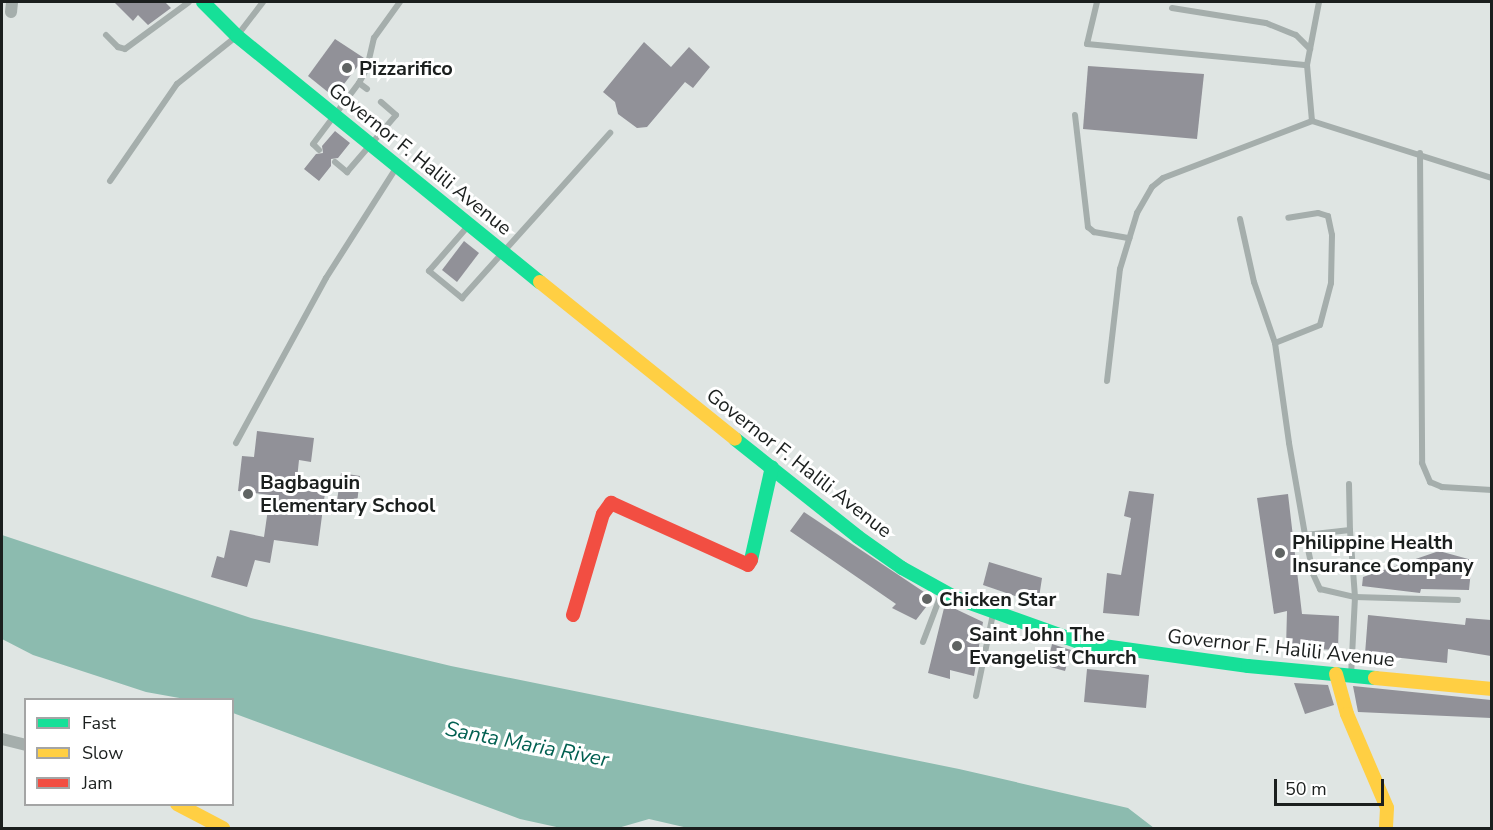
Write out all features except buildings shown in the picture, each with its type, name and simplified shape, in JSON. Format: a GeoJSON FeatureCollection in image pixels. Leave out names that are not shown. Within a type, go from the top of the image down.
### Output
{"type":"FeatureCollection","features":[{"type":"Feature","properties":{"kind":"main road","name":"Governor F. Halili Avenue"},"geometry":{"type":"LineString","coordinates":[[203,2],[237,36],[369,146],[502,250],[858,537],[942,590],[993,613],[1082,643],[1248,666],[1491,689]]}},
{"type":"Feature","properties":{"kind":"main road"},"geometry":{"type":"LineString","coordinates":[[573,615],[603,514],[612,503],[748,565],[754,553],[772,467]]}},
{"type":"Feature","properties":{"kind":"main road"},"geometry":{"type":"LineString","coordinates":[[1336,674],[1347,714],[1387,808],[1386,828]]}},
{"type":"Feature","properties":{"kind":"main road"},"geometry":{"type":"LineString","coordinates":[[181,806],[218,827]]}},
{"type":"Feature","properties":{"kind":"street"},"geometry":{"type":"LineString","coordinates":[[2,739],[24,744]]}},
{"type":"Feature","properties":{"kind":"lane"},"geometry":{"type":"LineString","coordinates":[[106,35],[118,47],[125,49],[189,2]]}},
{"type":"Feature","properties":{"kind":"lane"},"geometry":{"type":"LineString","coordinates":[[110,182],[177,84],[237,36],[263,2]]}},
{"type":"Feature","properties":{"kind":"lane"},"geometry":{"type":"LineString","coordinates":[[320,150],[314,144],[359,83],[367,68],[374,38],[400,2]]}},
{"type":"Feature","properties":{"kind":"lane"},"geometry":{"type":"LineString","coordinates":[[1097,2],[1087,44],[1307,65]]}},
{"type":"Feature","properties":{"kind":"lane"},"geometry":{"type":"LineString","coordinates":[[1312,121],[1307,65],[1319,2]]}},
{"type":"Feature","properties":{"kind":"lane"},"geometry":{"type":"LineString","coordinates":[[1172,8],[1266,23],[1296,35],[1310,49]]}},
{"type":"Feature","properties":{"kind":"lane"},"geometry":{"type":"LineString","coordinates":[[359,83],[367,89]]}},
{"type":"Feature","properties":{"kind":"lane"},"geometry":{"type":"LineString","coordinates":[[334,162],[347,172],[396,115],[381,102]]}},
{"type":"Feature","properties":{"kind":"lane"},"geometry":{"type":"LineString","coordinates":[[1075,115],[1088,227],[1094,232],[1129,238]]}},
{"type":"Feature","properties":{"kind":"lane"},"geometry":{"type":"LineString","coordinates":[[1107,381],[1117,287],[1129,238],[1137,213],[1152,187],[1163,178],[1312,121],[1420,153],[1491,178]]}},
{"type":"Feature","properties":{"kind":"lane"},"geometry":{"type":"LineString","coordinates":[[469,225],[429,271],[462,298],[502,250],[610,132]]}},
{"type":"Feature","properties":{"kind":"lane"},"geometry":{"type":"LineString","coordinates":[[1420,153],[1422,463],[1430,482],[1442,488],[1491,490]]}},
{"type":"Feature","properties":{"kind":"lane"},"geometry":{"type":"LineString","coordinates":[[236,443],[337,259],[396,168]]}},
{"type":"Feature","properties":{"kind":"lane"},"geometry":{"type":"LineString","coordinates":[[1275,343],[1314,330],[1320,324],[1331,283],[1332,235],[1328,216],[1318,213],[1288,218]]}},
{"type":"Feature","properties":{"kind":"lane"},"geometry":{"type":"LineString","coordinates":[[1240,219],[1254,282],[1275,343],[1305,535],[1316,583],[1328,593],[1355,597],[1458,600]]}},
{"type":"Feature","properties":{"kind":"lane"},"geometry":{"type":"LineString","coordinates":[[1349,484],[1355,597],[1351,676]]}},
{"type":"Feature","properties":{"kind":"lane"},"geometry":{"type":"LineString","coordinates":[[1305,535],[1350,530]]}},
{"type":"Feature","properties":{"kind":"lane"},"geometry":{"type":"LineString","coordinates":[[923,642],[942,590]]}},
{"type":"Feature","properties":{"kind":"lane"},"geometry":{"type":"LineString","coordinates":[[976,696],[993,613]]}},
{"type":"Feature","properties":{"kind":"water","name":"Santa Maria River"},"geometry":{"type":"Polygon","coordinates":[[[2,535],[251,618],[451,666],[959,769],[1128,808],[1154,828],[688,828],[649,819],[618,828],[561,828],[520,819],[234,713],[234,698],[179,698],[146,692],[33,655],[2,639],[2,535]]]}},
{"type":"Feature","properties":{"kind":"traffic: fast"},"geometry":{"type":"LineString","coordinates":[[203,2],[237,36],[540,282]]}},
{"type":"Feature","properties":{"kind":"traffic: fast"},"geometry":{"type":"LineString","coordinates":[[735,439],[858,537],[902,568],[956,598],[1082,643],[1248,666],[1375,678]]}},
{"type":"Feature","properties":{"kind":"traffic: fast"},"geometry":{"type":"LineString","coordinates":[[751,560],[772,467]]}},
{"type":"Feature","properties":{"kind":"traffic: slow"},"geometry":{"type":"LineString","coordinates":[[540,282],[735,439]]}},
{"type":"Feature","properties":{"kind":"traffic: slow"},"geometry":{"type":"LineString","coordinates":[[1336,674],[1347,714],[1387,808],[1386,828]]}},
{"type":"Feature","properties":{"kind":"traffic: slow"},"geometry":{"type":"LineString","coordinates":[[1375,678],[1492,689]]}},
{"type":"Feature","properties":{"kind":"traffic: slow"},"geometry":{"type":"LineString","coordinates":[[181,806],[223,828]]}},
{"type":"Feature","properties":{"kind":"traffic: jam"},"geometry":{"type":"LineString","coordinates":[[573,615],[603,514],[611,503],[748,565],[751,560]]}},
{"type":"Feature","properties":{"kind":"place","name":"Pizzarifico"},"geometry":{"type":"Point","coordinates":[347,68]}},
{"type":"Feature","properties":{"kind":"place","name":"Bagbaguin Elementary School"},"geometry":{"type":"Point","coordinates":[248,494]}},
{"type":"Feature","properties":{"kind":"place","name":"Philippine Health Insurance Company"},"geometry":{"type":"Point","coordinates":[1280,553]}},
{"type":"Feature","properties":{"kind":"place","name":"Chicken Star"},"geometry":{"type":"Point","coordinates":[927,599]}},
{"type":"Feature","properties":{"kind":"place","name":"Saint John The Evangelist Church"},"geometry":{"type":"Point","coordinates":[957,646]}}]}
